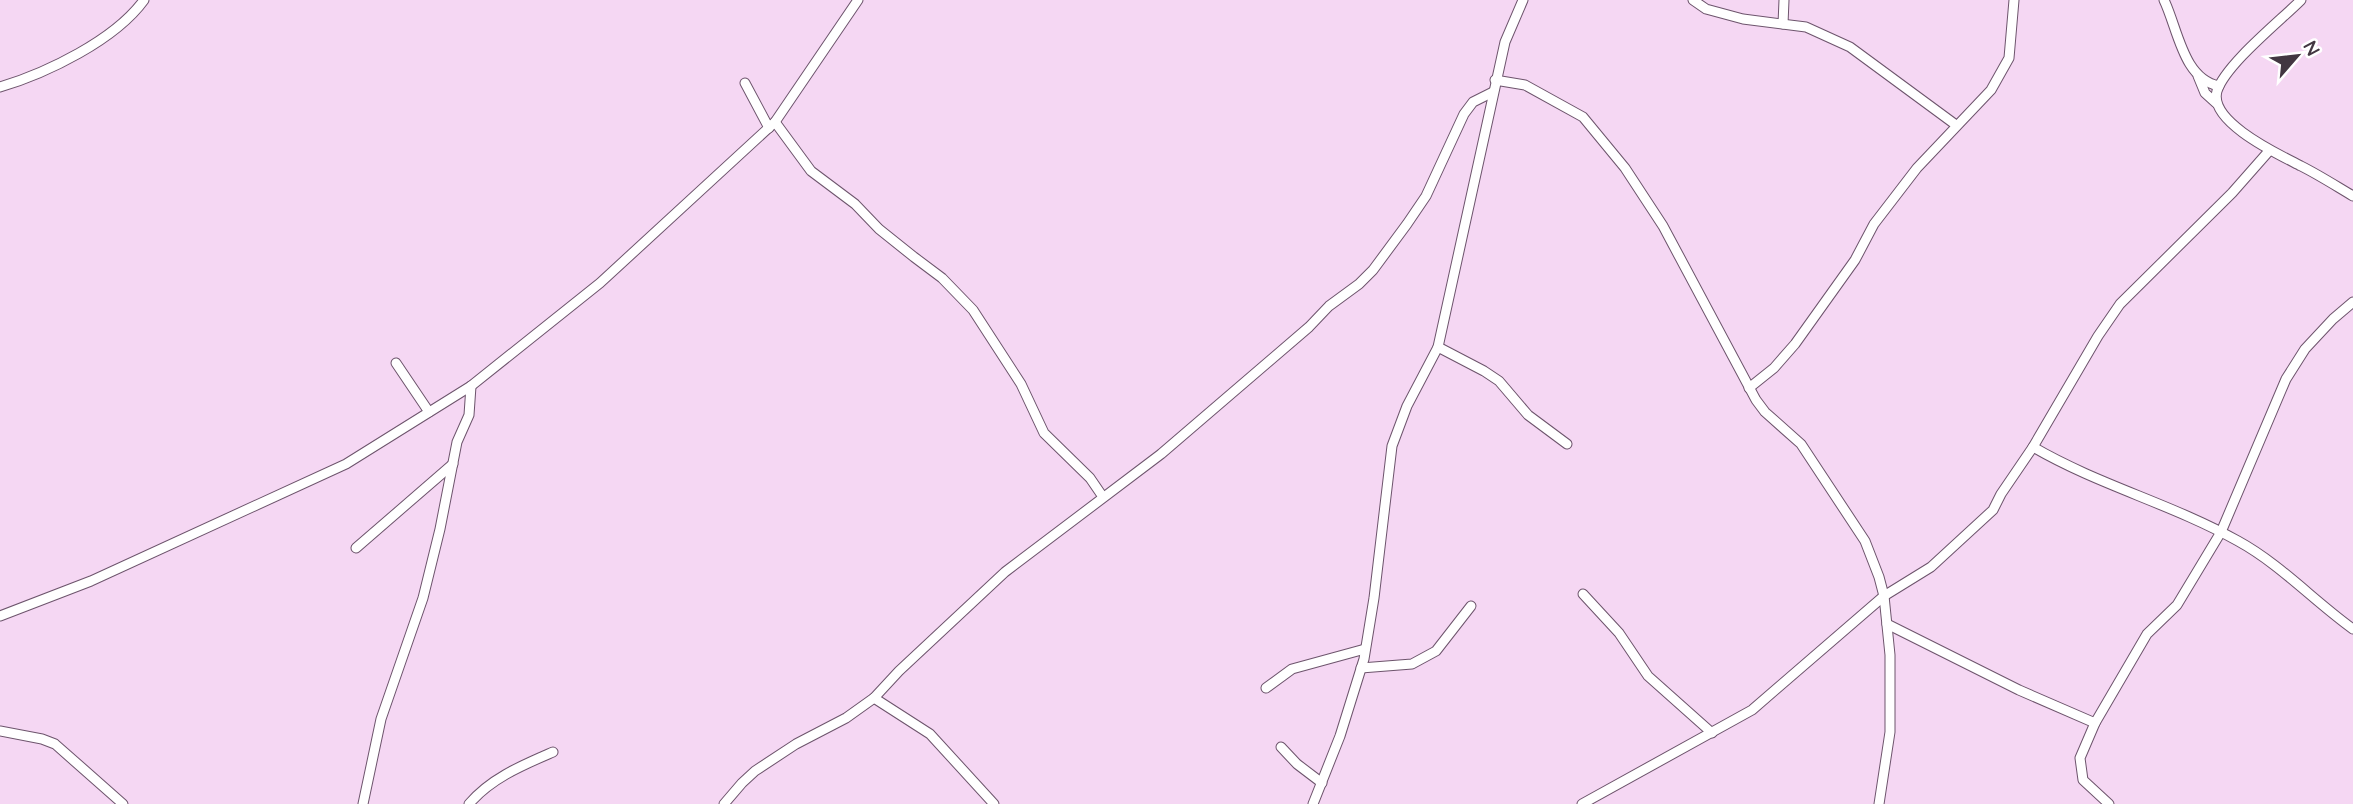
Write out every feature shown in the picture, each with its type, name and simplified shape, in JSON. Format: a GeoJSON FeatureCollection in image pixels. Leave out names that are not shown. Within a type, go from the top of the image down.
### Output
{"type":"FeatureCollection","features":[{"type":"Feature","properties":{"kind":"street"},"geometry":{"type":"LineString","coordinates":[[0,87],[74,56],[104,38],[135,14],[144,0]]}},
{"type":"Feature","properties":{"kind":"street"},"geometry":{"type":"LineString","coordinates":[[0,616],[91,581],[346,464],[471,386],[600,283],[772,125],[858,0]]}},
{"type":"Feature","properties":{"kind":"street"},"geometry":{"type":"LineString","coordinates":[[1313,804],[1340,736],[1361,668],[1392,446],[1408,406],[1438,347],[1505,41],[1523,0]]}},
{"type":"Feature","properties":{"kind":"street"},"geometry":{"type":"LineString","coordinates":[[1693,0],[1706,9],[1743,19],[1806,27],[1850,47],[1956,125]]}},
{"type":"Feature","properties":{"kind":"street"},"geometry":{"type":"LineString","coordinates":[[1783,24],[1784,0]]}},
{"type":"Feature","properties":{"kind":"street"},"geometry":{"type":"LineString","coordinates":[[1749,388],[1774,368],[1795,344],[1845,276],[1874,224],[1917,168],[1991,90],[2006,65],[2012,41],[2014,0]]}},
{"type":"Feature","properties":{"kind":"street"},"geometry":{"type":"LineString","coordinates":[[2164,0],[2205,93],[2236,126],[2269,151],[2353,195]]}},
{"type":"Feature","properties":{"kind":"street"},"geometry":{"type":"LineString","coordinates":[[2216,103],[2220,86],[2235,65],[2301,0]]}},
{"type":"Feature","properties":{"kind":"street"},"geometry":{"type":"LineString","coordinates":[[2197,75],[2210,84],[2220,86]]}},
{"type":"Feature","properties":{"kind":"street"},"geometry":{"type":"LineString","coordinates":[[1496,80],[1525,85],[1583,117],[1625,168],[1664,226],[1749,388],[1765,412],[1801,444],[1865,541],[1884,596],[1890,655],[1890,733],[1879,804]]}},
{"type":"Feature","properties":{"kind":"street"},"geometry":{"type":"LineString","coordinates":[[745,82],[772,125],[811,171],[855,204],[880,229],[942,278],[973,310],[1021,384],[1044,433],[1090,478],[1103,497]]}},
{"type":"Feature","properties":{"kind":"street"},"geometry":{"type":"LineString","coordinates":[[724,804],[755,771],[796,744],[831,728],[874,698],[899,671],[1005,572],[1161,453],[1373,270],[1426,195],[1464,114],[1473,103],[1493,92]]}},
{"type":"Feature","properties":{"kind":"street"},"geometry":{"type":"LineString","coordinates":[[1582,804],[1752,709],[1884,596],[1931,567],[1993,510],[2000,494],[2033,447],[2098,336],[2120,304],[2232,193],[2269,151]]}},
{"type":"Feature","properties":{"kind":"street"},"geometry":{"type":"LineString","coordinates":[[2109,804],[2083,780],[2080,758],[2095,723],[2147,634],[2177,605],[2221,532],[2286,379],[2305,349],[2333,318],[2353,302]]}},
{"type":"Feature","properties":{"kind":"street"},"geometry":{"type":"LineString","coordinates":[[1438,347],[1499,381],[1528,415],[1567,444]]}},
{"type":"Feature","properties":{"kind":"street"},"geometry":{"type":"LineString","coordinates":[[396,363],[429,412]]}},
{"type":"Feature","properties":{"kind":"street"},"geometry":{"type":"LineString","coordinates":[[363,804],[381,719],[423,598],[457,442],[469,415],[471,386]]}},
{"type":"Feature","properties":{"kind":"street"},"geometry":{"type":"LineString","coordinates":[[2033,447],[2088,476],[2157,502],[2221,532],[2267,560],[2353,629]]}},
{"type":"Feature","properties":{"kind":"street"},"geometry":{"type":"LineString","coordinates":[[356,548],[453,464]]}},
{"type":"Feature","properties":{"kind":"street"},"geometry":{"type":"LineString","coordinates":[[1583,594],[1619,633],[1648,676],[1712,733]]}},
{"type":"Feature","properties":{"kind":"street"},"geometry":{"type":"LineString","coordinates":[[1361,668],[1412,664],[1436,651],[1471,606]]}},
{"type":"Feature","properties":{"kind":"street"},"geometry":{"type":"LineString","coordinates":[[1886,624],[2019,690],[2095,723]]}},
{"type":"Feature","properties":{"kind":"street"},"geometry":{"type":"LineString","coordinates":[[1266,688],[1292,669],[1365,649]]}},
{"type":"Feature","properties":{"kind":"street"},"geometry":{"type":"LineString","coordinates":[[874,698],[930,734],[994,804]]}},
{"type":"Feature","properties":{"kind":"street"},"geometry":{"type":"LineString","coordinates":[[0,730],[55,744],[123,804]]}},
{"type":"Feature","properties":{"kind":"street"},"geometry":{"type":"LineString","coordinates":[[1281,747],[1297,764],[1322,783]]}},
{"type":"Feature","properties":{"kind":"street"},"geometry":{"type":"LineString","coordinates":[[469,804],[489,784],[520,766],[553,752]]}}]}
